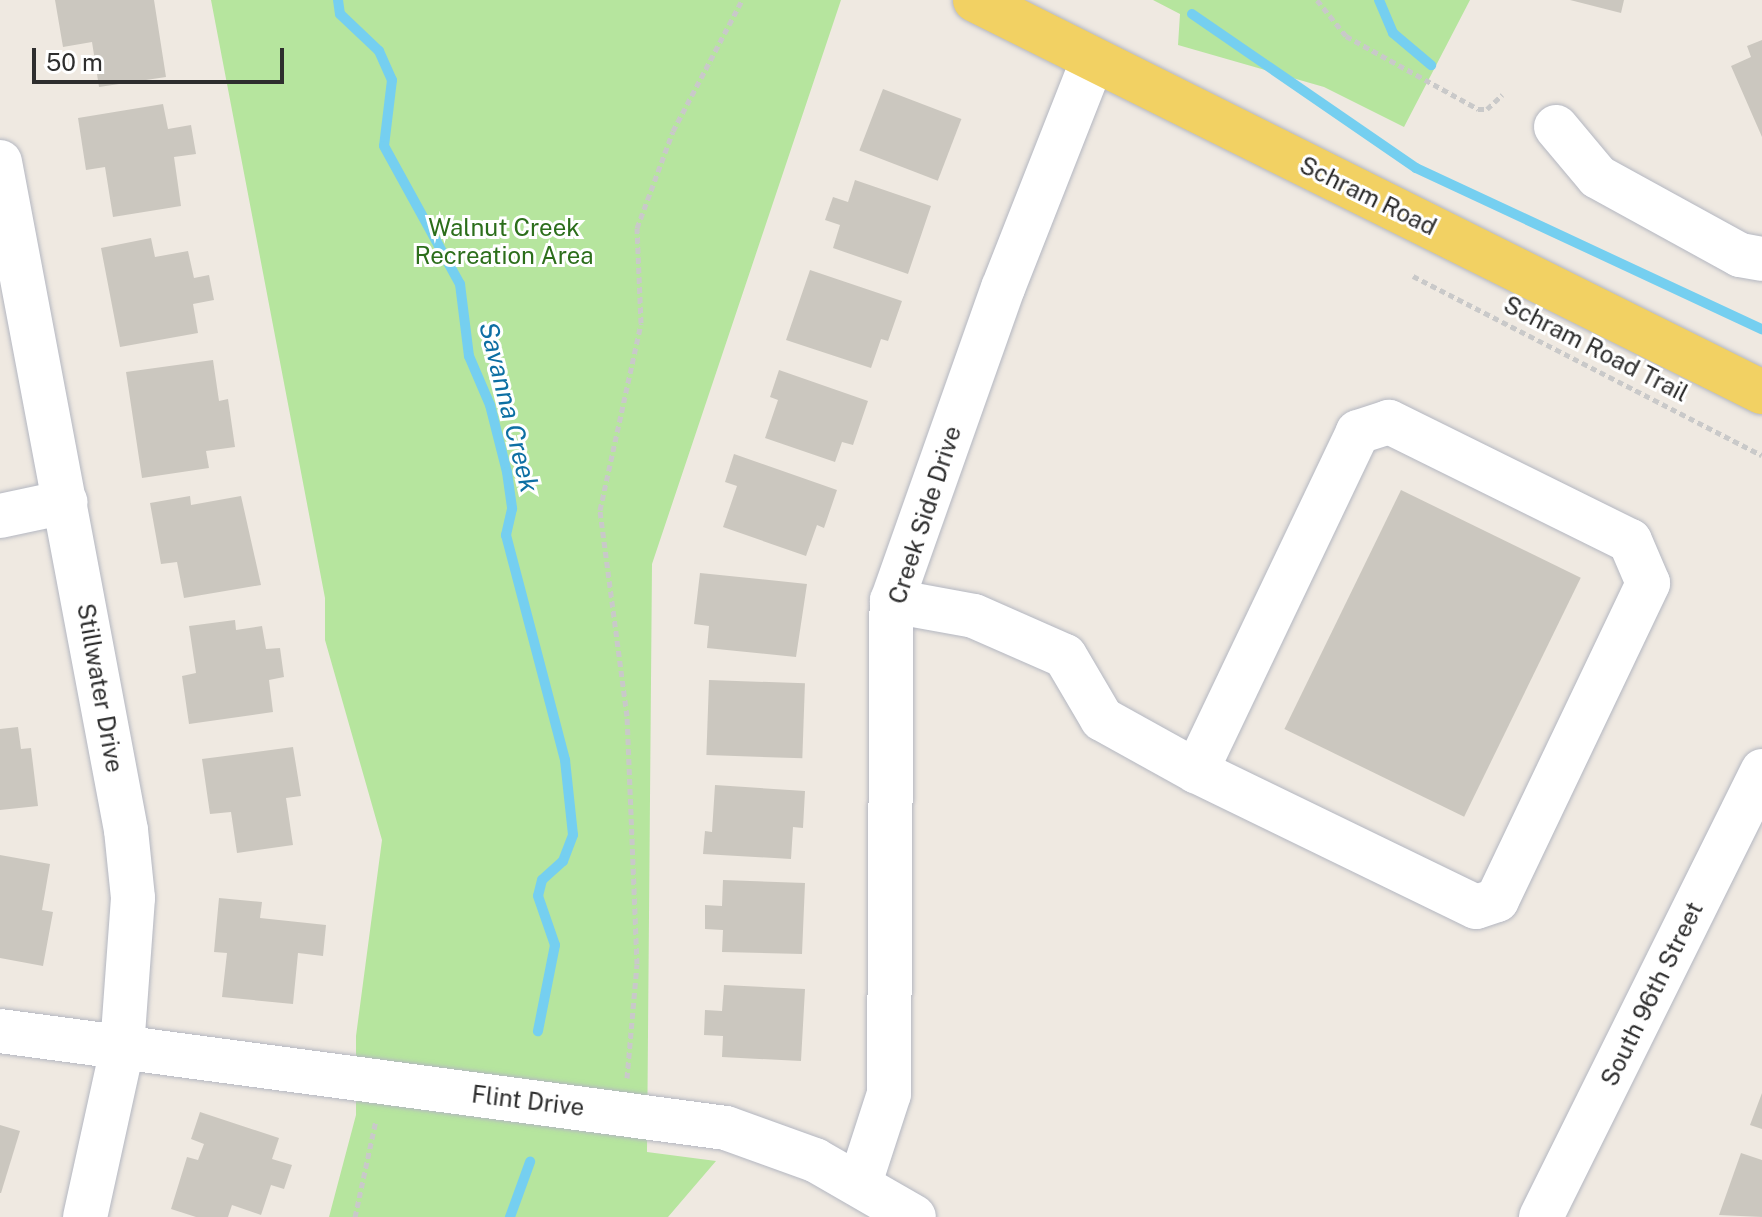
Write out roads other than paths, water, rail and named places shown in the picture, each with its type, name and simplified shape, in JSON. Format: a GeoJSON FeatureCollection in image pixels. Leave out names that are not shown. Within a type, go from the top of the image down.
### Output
{"type":"FeatureCollection","features":[{"type":"Feature","properties":{"kind":"main road","name":"Schram Road"},"geometry":{"type":"LineString","coordinates":[[975,0],[1762,392]]}},
{"type":"Feature","properties":{"kind":"street","name":"Creek Side Drive"},"geometry":{"type":"LineString","coordinates":[[860,1183],[889,1094],[892,601],[1003,288],[1093,60]]}},
{"type":"Feature","properties":{"kind":"street"},"geometry":{"type":"LineString","coordinates":[[1556,127],[1598,177],[1740,255],[1762,259]]}},
{"type":"Feature","properties":{"kind":"street","name":"Stillwater Drive"},"geometry":{"type":"LineString","coordinates":[[0,162],[128,843],[133,930],[122,1049],[85,1217]]}},
{"type":"Feature","properties":{"kind":"street"},"geometry":{"type":"LineString","coordinates":[[892,601],[974,616],[1065,656],[1102,719],[1196,771],[1476,907],[1497,900],[1648,583],[1630,541],[1389,422],[1358,432],[1196,771]]}},
{"type":"Feature","properties":{"kind":"street"},"geometry":{"type":"LineString","coordinates":[[0,516],[66,502]]}},
{"type":"Feature","properties":{"kind":"street","name":"South 96th Street"},"geometry":{"type":"LineString","coordinates":[[1541,1217],[1762,771]]}},
{"type":"Feature","properties":{"kind":"street","name":"Flint Drive"},"geometry":{"type":"LineString","coordinates":[[0,1031],[726,1128],[815,1160],[860,1183],[914,1217]]}},
{"type":"Feature","properties":{"kind":"waterway","name":"Savanna Creek"},"geometry":{"type":"LineString","coordinates":[[338,0],[340,14],[379,51],[392,80],[384,146],[460,284],[469,356],[490,405],[507,472],[512,509],[506,535],[565,760],[573,835],[563,861],[542,880],[538,896],[555,945],[538,1031]]}},
{"type":"Feature","properties":{"kind":"waterway"},"geometry":{"type":"LineString","coordinates":[[1379,0],[1393,33],[1431,65]]}},
{"type":"Feature","properties":{"kind":"waterway"},"geometry":{"type":"LineString","coordinates":[[1192,14],[1416,168],[1762,329]]}},
{"type":"Feature","properties":{"kind":"waterway","name":"Savanna Creek"},"geometry":{"type":"LineString","coordinates":[[510,1217],[530,1162]]}},
{"type":"Feature","properties":{"kind":"park label","name":"Walnut Creek Recreation Area"},"geometry":{"type":"Point","coordinates":[504,242]}}]}
